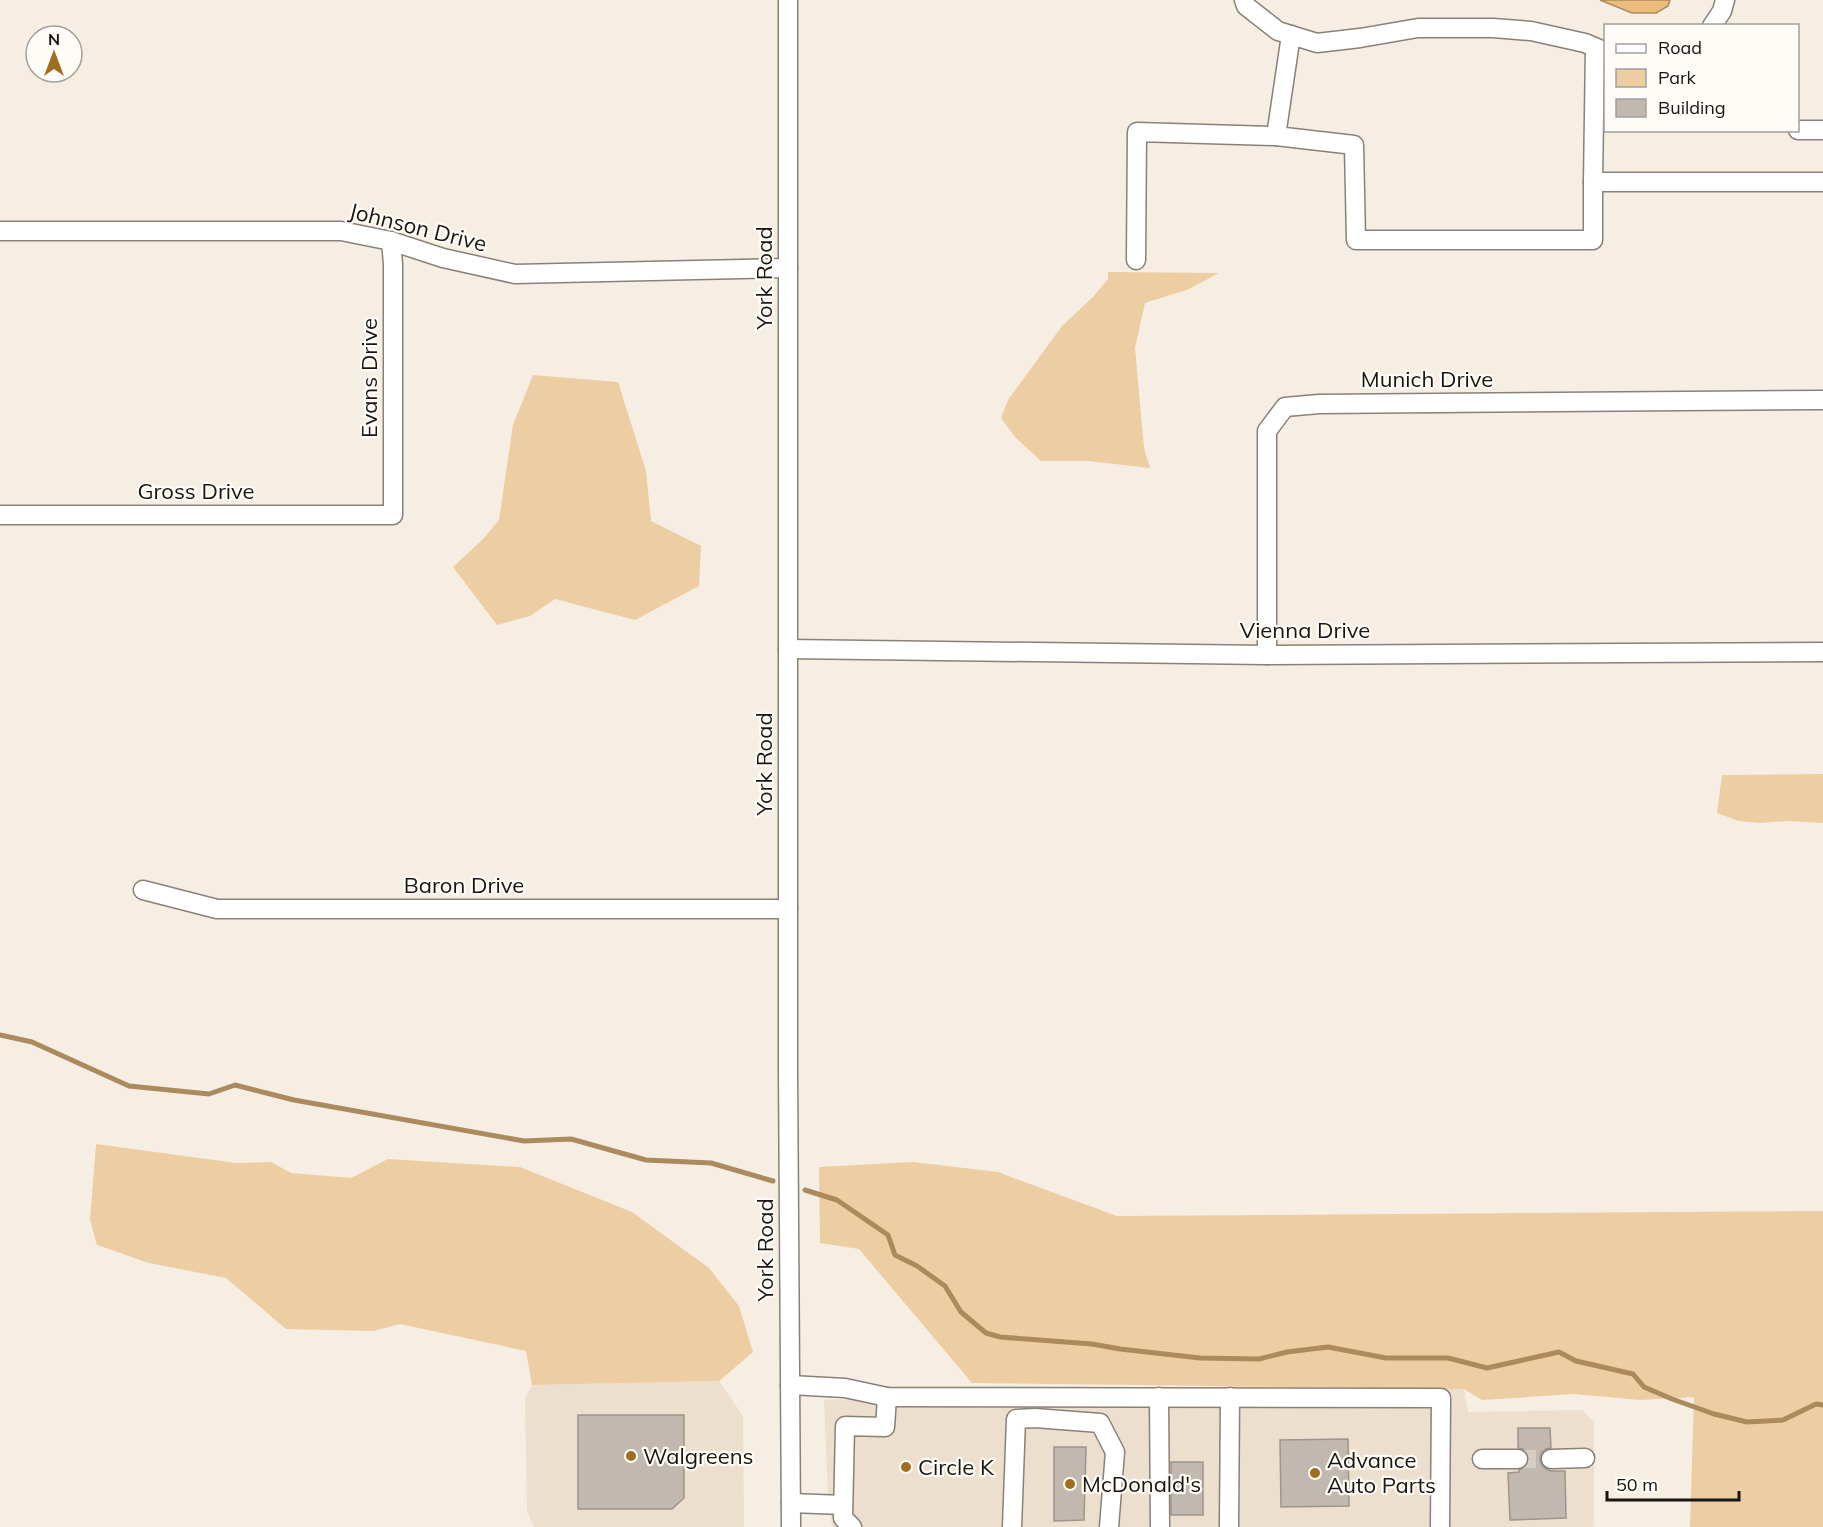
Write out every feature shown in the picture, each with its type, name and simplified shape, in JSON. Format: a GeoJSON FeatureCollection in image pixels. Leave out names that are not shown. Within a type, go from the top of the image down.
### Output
{"type":"FeatureCollection","features":[{"type":"Feature","properties":{"kind":"street","name":"York Road"},"geometry":{"type":"LineString","coordinates":[[788,0],[791,1527]]}},
{"type":"Feature","properties":{"kind":"street"},"geometry":{"type":"LineString","coordinates":[[1136,260],[1137,132],[1276,136],[1354,145],[1356,240],[1593,240],[1593,182],[1600,50],[1585,43],[1531,31],[1493,28],[1418,28],[1317,43],[1278,31],[1246,6],[1244,0]]}},
{"type":"Feature","properties":{"kind":"street"},"geometry":{"type":"LineString","coordinates":[[1713,24],[1722,11],[1725,0]]}},
{"type":"Feature","properties":{"kind":"street"},"geometry":{"type":"LineString","coordinates":[[1276,136],[1291,35]]}},
{"type":"Feature","properties":{"kind":"street"},"geometry":{"type":"LineString","coordinates":[[1799,130],[1823,130]]}},
{"type":"Feature","properties":{"kind":"street"},"geometry":{"type":"LineString","coordinates":[[1593,182],[1823,182]]}},
{"type":"Feature","properties":{"kind":"street","name":"Johnson Drive"},"geometry":{"type":"LineString","coordinates":[[0,231],[342,231],[391,241],[443,258],[515,274],[788,268]]}},
{"type":"Feature","properties":{"kind":"street","name":"Evans Drive"},"geometry":{"type":"LineString","coordinates":[[391,241],[393,264],[393,515]]}},
{"type":"Feature","properties":{"kind":"street","name":"Munich Drive"},"geometry":{"type":"LineString","coordinates":[[1267,655],[1267,431],[1285,407],[1319,404],[1823,400]]}},
{"type":"Feature","properties":{"kind":"street","name":"Gross Drive"},"geometry":{"type":"LineString","coordinates":[[0,515],[393,515]]}},
{"type":"Feature","properties":{"kind":"street","name":"Vienna Drive"},"geometry":{"type":"LineString","coordinates":[[788,649],[1267,655],[1823,652]]}},
{"type":"Feature","properties":{"kind":"street","name":"Baron Drive"},"geometry":{"type":"LineString","coordinates":[[143,890],[217,909],[788,909]]}},
{"type":"Feature","properties":{"kind":"street"},"geometry":{"type":"LineString","coordinates":[[790,1385],[845,1388],[887,1397],[1441,1398],[1440,1527]]}},
{"type":"Feature","properties":{"kind":"street"},"geometry":{"type":"LineString","coordinates":[[1159,1396],[1160,1527]]}},
{"type":"Feature","properties":{"kind":"street"},"geometry":{"type":"LineString","coordinates":[[852,1527],[843,1518],[845,1426],[885,1427],[887,1397]]}},
{"type":"Feature","properties":{"kind":"street"},"geometry":{"type":"LineString","coordinates":[[1012,1527],[1016,1397]]}},
{"type":"Feature","properties":{"kind":"street"},"geometry":{"type":"LineString","coordinates":[[1229,1527],[1230,1397]]}},
{"type":"Feature","properties":{"kind":"street"},"geometry":{"type":"LineString","coordinates":[[1016,1419],[1035,1418],[1100,1423],[1115,1452],[1109,1527]]}},
{"type":"Feature","properties":{"kind":"street"},"geometry":{"type":"LineString","coordinates":[[1551,1459],[1586,1458]]}},
{"type":"Feature","properties":{"kind":"street"},"geometry":{"type":"LineString","coordinates":[[1482,1459],[1518,1459]]}},
{"type":"Feature","properties":{"kind":"street"},"geometry":{"type":"LineString","coordinates":[[791,1503],[843,1505]]}},
{"type":"Feature","properties":{"kind":"shaded area"},"geometry":{"type":"Polygon","coordinates":[[[1600,0],[1670,0],[1668,6],[1656,13],[1632,13],[1600,0]]]}},
{"type":"Feature","properties":{"kind":"shaded area"},"geometry":{"type":"Polygon","coordinates":[[[719,1381],[743,1416],[744,1527],[534,1527],[527,1511],[525,1398],[532,1385],[719,1381]]]}},
{"type":"Feature","properties":{"kind":"shaded area"},"geometry":{"type":"Polygon","coordinates":[[[1235,1386],[1464,1389],[1468,1412],[1582,1410],[1594,1422],[1593,1527],[832,1527],[828,1495],[824,1400],[1235,1386]]]}},
{"type":"Feature","properties":{"kind":"green space"},"geometry":{"type":"Polygon","coordinates":[[[1108,272],[1219,273],[1189,289],[1145,303],[1135,348],[1144,448],[1150,468],[1089,461],[1041,461],[1015,437],[1001,418],[1008,400],[1062,326],[1093,297],[1108,279],[1108,272]]]}},
{"type":"Feature","properties":{"kind":"green space"},"geometry":{"type":"Polygon","coordinates":[[[533,375],[618,382],[646,471],[651,521],[701,546],[699,586],[635,620],[555,599],[530,616],[497,625],[453,567],[483,539],[499,520],[513,425],[533,375]]]}},
{"type":"Feature","properties":{"kind":"green space"},"geometry":{"type":"Polygon","coordinates":[[[1823,774],[1823,823],[1789,821],[1760,823],[1739,821],[1717,813],[1722,775],[1823,774]]]}},
{"type":"Feature","properties":{"kind":"green space"},"geometry":{"type":"Polygon","coordinates":[[[96,1144],[236,1163],[271,1162],[291,1173],[351,1178],[388,1159],[520,1167],[632,1212],[709,1268],[739,1306],[753,1352],[719,1381],[532,1385],[526,1351],[400,1324],[373,1331],[286,1329],[226,1278],[149,1263],[97,1245],[90,1220],[96,1144]]]}},
{"type":"Feature","properties":{"kind":"green space"},"geometry":{"type":"Polygon","coordinates":[[[913,1162],[998,1172],[1117,1216],[1823,1211],[1823,1527],[1690,1527],[1694,1397],[1640,1400],[1574,1394],[1482,1400],[1464,1389],[972,1383],[859,1249],[820,1243],[819,1167],[913,1162]]]}},
{"type":"Feature","properties":{"kind":"building","name":"Walgreens"},"geometry":{"type":"Polygon","coordinates":[[[578,1415],[684,1415],[684,1498],[672,1509],[578,1509],[578,1415]]]}},
{"type":"Feature","properties":{"kind":"building"},"geometry":{"type":"Polygon","coordinates":[[[1518,1428],[1550,1428],[1551,1448],[1541,1453],[1540,1460],[1546,1469],[1565,1471],[1566,1518],[1510,1520],[1508,1473],[1519,1472],[1529,1460],[1527,1453],[1518,1448],[1518,1428]]]}},
{"type":"Feature","properties":{"kind":"building","name":"Advance Auto Parts"},"geometry":{"type":"Polygon","coordinates":[[[1348,1439],[1349,1506],[1281,1507],[1280,1440],[1348,1439]]]}},
{"type":"Feature","properties":{"kind":"building","name":"McDonald's"},"geometry":{"type":"Polygon","coordinates":[[[1054,1447],[1086,1447],[1084,1520],[1054,1521],[1054,1447]]]}},
{"type":"Feature","properties":{"kind":"building"},"geometry":{"type":"Polygon","coordinates":[[[1171,1462],[1203,1462],[1203,1515],[1171,1515],[1171,1462]]]}},
{"type":"Feature","properties":{"kind":"waterway"},"geometry":{"type":"LineString","coordinates":[[0,1035],[32,1042],[129,1086],[209,1094],[235,1085],[294,1100],[524,1141],[571,1139],[646,1160],[711,1163],[773,1181]]}},
{"type":"Feature","properties":{"kind":"waterway"},"geometry":{"type":"LineString","coordinates":[[805,1190],[837,1200],[888,1235],[895,1255],[917,1266],[945,1286],[961,1312],[986,1333],[1000,1337],[1092,1344],[1200,1358],[1259,1359],[1287,1352],[1328,1347],[1386,1358],[1448,1358],[1487,1368],[1559,1352],[1576,1361],[1633,1374],[1644,1387],[1672,1399],[1714,1414],[1747,1422],[1783,1420],[1816,1404],[1823,1405]]}},
{"type":"Feature","properties":{"kind":"tunnel"},"geometry":{"type":"LineString","coordinates":[[1518,1459],[1551,1459]]}},
{"type":"Feature","properties":{"kind":"place","name":"Walgreens"},"geometry":{"type":"Point","coordinates":[631,1456]}},
{"type":"Feature","properties":{"kind":"place","name":"Circle K"},"geometry":{"type":"Point","coordinates":[906,1467]}},
{"type":"Feature","properties":{"kind":"place","name":"Advance Auto Parts"},"geometry":{"type":"Point","coordinates":[1315,1473]}},
{"type":"Feature","properties":{"kind":"place","name":"McDonald's"},"geometry":{"type":"Point","coordinates":[1070,1484]}}]}
